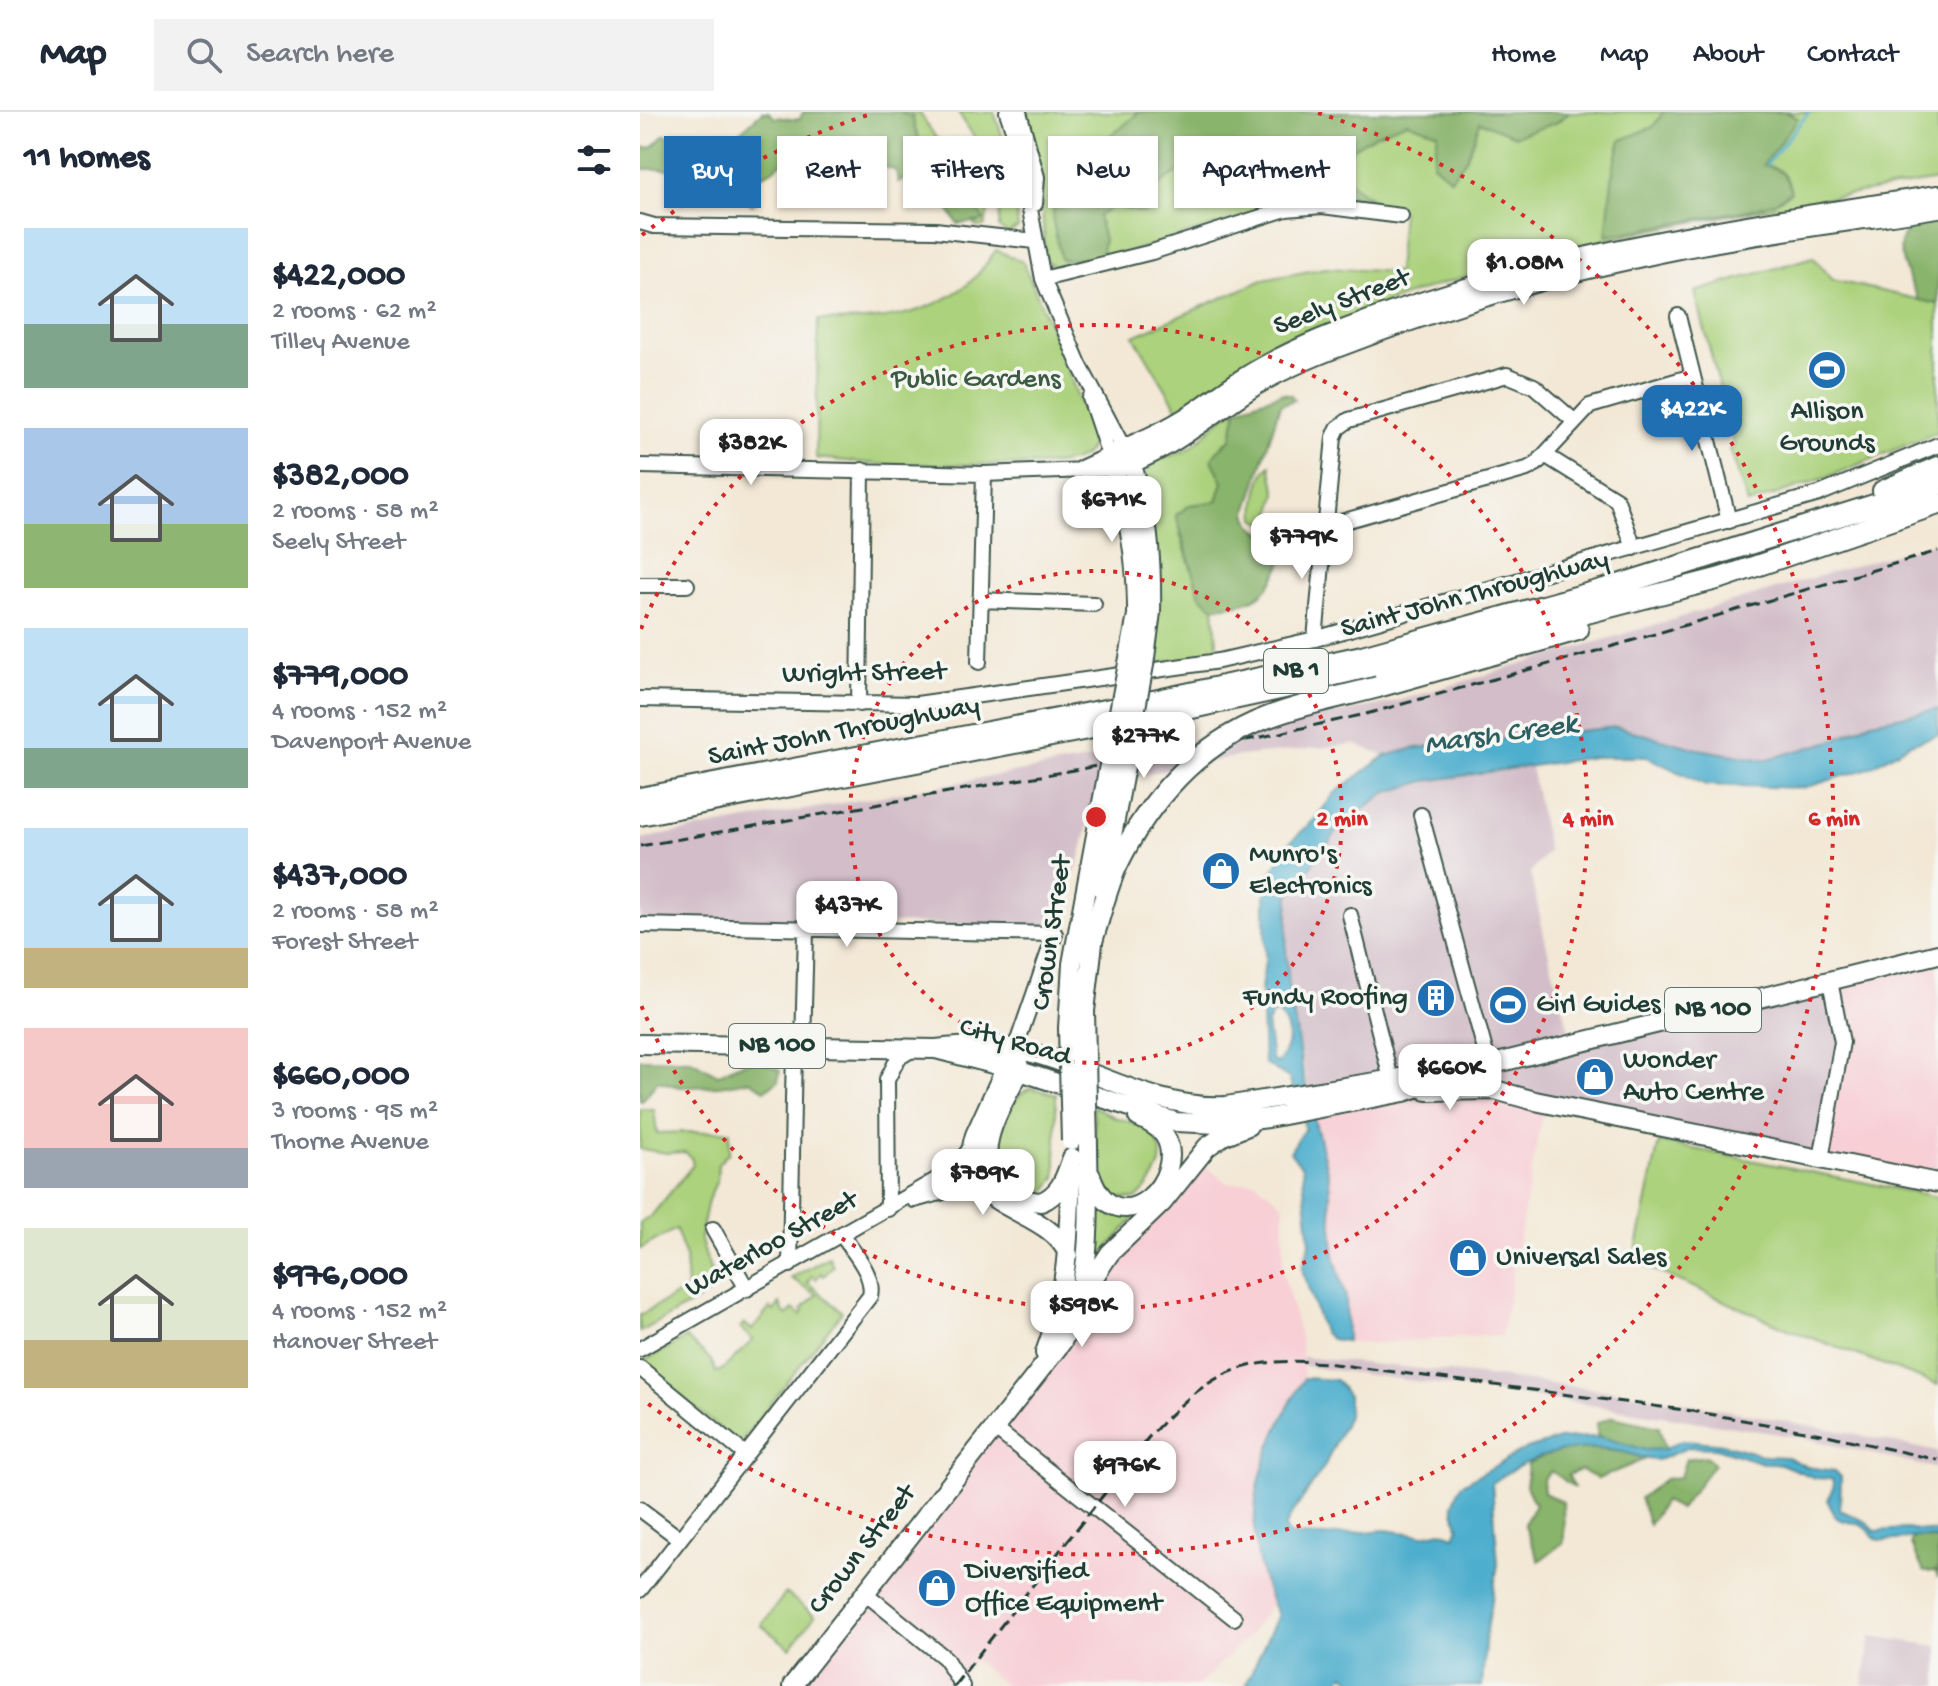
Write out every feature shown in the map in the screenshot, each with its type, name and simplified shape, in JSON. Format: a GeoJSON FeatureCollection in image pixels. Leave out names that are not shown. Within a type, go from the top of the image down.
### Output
{"type":"FeatureCollection","features":[{"type":"Feature","properties":{"kind":"highway"},"geometry":{"type":"LineString","coordinates":[[1770,537],[1938,467]]}},
{"type":"Feature","properties":{"kind":"highway","name":"Saint John Throughway"},"geometry":{"type":"LineString","coordinates":[[640,798],[1143,703],[1362,656],[1612,587],[1938,485]]}},
{"type":"Feature","properties":{"kind":"highway","name":"Saint John Throughway"},"geometry":{"type":"LineString","coordinates":[[640,815],[1259,695],[1464,646],[1721,578],[1938,504]]}},
{"type":"Feature","properties":{"kind":"highway"},"geometry":{"type":"LineString","coordinates":[[1092,941],[1110,883],[1152,808],[1188,767],[1226,737],[1262,719],[1590,627],[1721,578]]}},
{"type":"Feature","properties":{"kind":"main road","name":"Seely Street"},"geometry":{"type":"LineString","coordinates":[[1120,459],[1243,378],[1290,352],[1443,294],[1557,262],[1640,244],[1734,226],[1938,195]]}},
{"type":"Feature","properties":{"kind":"main road","name":"Seely Street"},"geometry":{"type":"LineString","coordinates":[[1120,459],[1177,439],[1251,388],[1283,371],[1351,342],[1450,307],[1565,274],[1650,255],[1938,208]]}},
{"type":"Feature","properties":{"kind":"main road","name":"Crown Street"},"geometry":{"type":"LineString","coordinates":[[1037,1374],[1058,1313],[1068,1254],[1092,941],[1144,665],[1144,613],[1120,459]]}},
{"type":"Feature","properties":{"kind":"main road","name":"Crown Street"},"geometry":{"type":"LineString","coordinates":[[792,1686],[1062,1342],[1081,1299],[1087,1268],[1088,1168],[1077,1148],[1068,1028],[1072,964],[1144,613]]}},
{"type":"Feature","properties":{"kind":"main road","name":"NB 100"},"geometry":{"type":"LineString","coordinates":[[1279,1110],[1489,1065],[1938,954]]}},
{"type":"Feature","properties":{"kind":"main road","name":"NB 100"},"geometry":{"type":"LineString","coordinates":[[640,1044],[936,1049]]}},
{"type":"Feature","properties":{"kind":"main road","name":"City Road"},"geometry":{"type":"LineString","coordinates":[[936,1049],[976,1045],[1015,1049],[1168,1099],[1210,1107],[1279,1110]]}},
{"type":"Feature","properties":{"kind":"main road","name":"City Road"},"geometry":{"type":"LineString","coordinates":[[936,1049],[1013,1069],[1176,1122],[1218,1124],[1279,1110]]}},
{"type":"Feature","properties":{"kind":"main road"},"geometry":{"type":"LineString","coordinates":[[1015,1049],[1013,1069],[989,1139],[987,1153],[996,1179],[1005,1190],[1041,1202],[1055,1194],[1062,1185],[1077,1148]]}},
{"type":"Feature","properties":{"kind":"main road"},"geometry":{"type":"LineString","coordinates":[[1489,1065],[1495,1090]]}},
{"type":"Feature","properties":{"kind":"main road"},"geometry":{"type":"LineString","coordinates":[[1013,1069],[972,1147],[972,1167],[985,1191],[1053,1232],[1068,1254]]}},
{"type":"Feature","properties":{"kind":"main road"},"geometry":{"type":"LineString","coordinates":[[1397,1086],[1495,1090],[1535,1101],[1938,1183]]}},
{"type":"Feature","properties":{"kind":"main road"},"geometry":{"type":"LineString","coordinates":[[1088,1168],[1100,1194],[1115,1207],[1124,1209],[1146,1202],[1155,1193],[1166,1170],[1168,1147],[1164,1136],[1147,1121],[1104,1098]]}},
{"type":"Feature","properties":{"kind":"main road"},"geometry":{"type":"LineString","coordinates":[[1168,1099],[1176,1122],[1181,1163],[1171,1192]]}},
{"type":"Feature","properties":{"kind":"main road"},"geometry":{"type":"LineString","coordinates":[[1081,1299],[1110,1253],[1171,1192],[1215,1140],[1279,1110]]}},
{"type":"Feature","properties":{"kind":"main road"},"geometry":{"type":"LineString","coordinates":[[1014,1211],[1055,1215],[1088,1201]]}},
{"type":"Feature","properties":{"kind":"street"},"geometry":{"type":"LineString","coordinates":[[1007,112],[1018,145],[1034,224]]}},
{"type":"Feature","properties":{"kind":"street"},"geometry":{"type":"LineString","coordinates":[[1019,112],[1037,177],[1034,224],[1043,279],[1120,459]]}},
{"type":"Feature","properties":{"kind":"street"},"geometry":{"type":"LineString","coordinates":[[1043,279],[1152,252],[1286,209],[1322,206],[1401,216]]}},
{"type":"Feature","properties":{"kind":"street"},"geometry":{"type":"LineString","coordinates":[[640,222],[654,226],[944,231],[1035,241]]}},
{"type":"Feature","properties":{"kind":"street"},"geometry":{"type":"LineString","coordinates":[[1678,316],[1729,521]]}},
{"type":"Feature","properties":{"kind":"street"},"geometry":{"type":"LineString","coordinates":[[1315,639],[1334,437],[1338,428],[1349,420],[1507,375],[1534,386],[1574,421]]}},
{"type":"Feature","properties":{"kind":"street"},"geometry":{"type":"LineString","coordinates":[[1327,526],[1527,469],[1545,455],[1592,405],[1693,376]]}},
{"type":"Feature","properties":{"kind":"street","name":"Wright Street"},"geometry":{"type":"LineString","coordinates":[[640,699],[933,703],[1231,659],[1315,639],[1729,521],[1831,489],[1938,445]]}},
{"type":"Feature","properties":{"kind":"street"},"geometry":{"type":"LineString","coordinates":[[1545,455],[1617,500],[1634,548]]}},
{"type":"Feature","properties":{"kind":"street","name":"Seely Street"},"geometry":{"type":"LineString","coordinates":[[640,466],[984,474],[1073,472],[1120,459]]}},
{"type":"Feature","properties":{"kind":"street"},"geometry":{"type":"LineString","coordinates":[[859,704],[862,470]]}},
{"type":"Feature","properties":{"kind":"street"},"geometry":{"type":"LineString","coordinates":[[979,662],[984,474]]}},
{"type":"Feature","properties":{"kind":"street"},"geometry":{"type":"LineString","coordinates":[[640,585],[687,585]]}},
{"type":"Feature","properties":{"kind":"street"},"geometry":{"type":"LineString","coordinates":[[980,600],[1094,604]]}},
{"type":"Feature","properties":{"kind":"street"},"geometry":{"type":"LineString","coordinates":[[1421,815],[1489,1065]]}},
{"type":"Feature","properties":{"kind":"street"},"geometry":{"type":"LineString","coordinates":[[1350,915],[1397,1086]]}},
{"type":"Feature","properties":{"kind":"street"},"geometry":{"type":"LineString","coordinates":[[640,925],[1055,934],[1015,1049]]}},
{"type":"Feature","properties":{"kind":"street"},"geometry":{"type":"LineString","coordinates":[[790,1265],[806,930]]}},
{"type":"Feature","properties":{"kind":"street"},"geometry":{"type":"LineString","coordinates":[[1821,1159],[1842,1042],[1830,981]]}},
{"type":"Feature","properties":{"kind":"street"},"geometry":{"type":"LineString","coordinates":[[888,1209],[887,1080],[898,1058],[914,1049]]}},
{"type":"Feature","properties":{"kind":"street"},"geometry":{"type":"LineString","coordinates":[[888,1209],[955,1169],[972,1147]]}},
{"type":"Feature","properties":{"kind":"street"},"geometry":{"type":"LineString","coordinates":[[888,1209],[938,1193],[985,1191]]}},
{"type":"Feature","properties":{"kind":"street","name":"Waterloo Street"},"geometry":{"type":"LineString","coordinates":[[640,1349],[888,1209]]}},
{"type":"Feature","properties":{"kind":"street"},"geometry":{"type":"LineString","coordinates":[[713,1229],[747,1289]]}},
{"type":"Feature","properties":{"kind":"street"},"geometry":{"type":"LineString","coordinates":[[640,1590],[870,1296],[872,1287],[869,1278],[842,1235]]}},
{"type":"Feature","properties":{"kind":"street"},"geometry":{"type":"LineString","coordinates":[[640,1368],[746,1455]]}},
{"type":"Feature","properties":{"kind":"street"},"geometry":{"type":"LineString","coordinates":[[994,1428],[1234,1618]]}},
{"type":"Feature","properties":{"kind":"street"},"geometry":{"type":"LineString","coordinates":[[640,1509],[680,1539]]}},
{"type":"Feature","properties":{"kind":"street"},"geometry":{"type":"LineString","coordinates":[[865,1593],[945,1658],[962,1686]]}},
{"type":"Feature","properties":{"kind":"shaded area"},"geometry":{"type":"Polygon","coordinates":[[[1938,541],[1938,709],[1872,722],[1832,741],[1765,760],[1698,749],[1617,727],[1415,748],[1385,756],[1355,744],[1240,756],[1098,783],[1082,851],[1057,928],[733,918],[730,927],[640,925],[640,839],[1394,702],[1938,541]]]}},
{"type":"Feature","properties":{"kind":"shaded area"},"geometry":{"type":"Polygon","coordinates":[[[1531,767],[1548,851],[1530,873],[1573,1044],[1830,981],[1842,1042],[1821,1159],[1495,1090],[1488,1065],[1309,1093],[1289,985],[1286,951],[1289,895],[1342,825],[1385,793],[1452,776],[1531,767]]]}},
{"type":"Feature","properties":{"kind":"shaded area"},"geometry":{"type":"Polygon","coordinates":[[[1938,954],[1938,1183],[1821,1159],[1830,981],[1938,954]]]}},
{"type":"Feature","properties":{"kind":"shaded area"},"geometry":{"type":"Polygon","coordinates":[[[1441,1091],[1544,1103],[1501,1337],[1483,1335],[1370,1344],[1347,1341],[1346,1298],[1334,1255],[1329,1178],[1313,1110],[1441,1091]]]}},
{"type":"Feature","properties":{"kind":"shaded area"},"geometry":{"type":"Polygon","coordinates":[[[1197,1159],[1228,1184],[1255,1181],[1284,1205],[1283,1272],[1300,1337],[1304,1378],[1281,1417],[1265,1455],[1256,1503],[1255,1552],[1272,1603],[1251,1633],[1198,1686],[1005,1686],[974,1660],[954,1686],[792,1686],[998,1423],[1081,1299],[1197,1159]]]}},
{"type":"Feature","properties":{"kind":"shaded area"},"geometry":{"type":"Polygon","coordinates":[[[1302,1357],[1636,1394],[1938,1452],[1938,1469],[1799,1437],[1303,1366],[1302,1357]]]}},
{"type":"Feature","properties":{"kind":"shaded area"},"geometry":{"type":"Polygon","coordinates":[[[1871,1636],[1938,1646],[1938,1686],[1863,1686],[1871,1636]]]}},
{"type":"Feature","properties":{"kind":"green space"},"geometry":{"type":"Polygon","coordinates":[[[762,112],[768,112],[775,118],[800,119],[803,112],[900,112],[912,117],[918,136],[903,136],[903,180],[898,182],[896,171],[887,168],[887,136],[777,136],[777,166],[761,176],[761,136],[735,136],[762,112]]]}},
{"type":"Feature","properties":{"kind":"green space"},"geometry":{"type":"Polygon","coordinates":[[[900,112],[911,112],[912,115],[919,112],[935,136],[918,136],[900,112]]]}},
{"type":"Feature","properties":{"kind":"green space"},"geometry":{"type":"Polygon","coordinates":[[[958,112],[994,112],[1002,136],[974,136],[958,112]]]}},
{"type":"Feature","properties":{"kind":"green space"},"geometry":{"type":"Polygon","coordinates":[[[1022,112],[1938,112],[1938,180],[1774,207],[1607,240],[1443,283],[1364,311],[1288,344],[1179,411],[1134,336],[1263,280],[1325,268],[1397,272],[1402,211],[1356,205],[1356,136],[1174,136],[1174,208],[1273,208],[1132,251],[1055,266],[1047,261],[1045,254],[1041,192],[1032,154],[1032,136],[1028,136],[1022,112]]]}},
{"type":"Feature","properties":{"kind":"green space"},"geometry":{"type":"Polygon","coordinates":[[[1139,112],[1569,112],[1556,123],[1515,136],[1480,122],[1467,157],[1451,179],[1433,164],[1438,133],[1407,122],[1356,146],[1356,136],[1174,136],[1174,175],[1158,188],[1158,136],[1109,136],[1139,112]]]}},
{"type":"Feature","properties":{"kind":"green space"},"geometry":{"type":"Polygon","coordinates":[[[1663,112],[1786,112],[1798,118],[1763,165],[1782,172],[1791,192],[1773,203],[1753,209],[1606,236],[1613,170],[1621,140],[1653,127],[1663,112]]]}},
{"type":"Feature","properties":{"kind":"green space"},"geometry":{"type":"Polygon","coordinates":[[[664,135],[668,135],[664,136],[664,169],[640,169],[640,148],[652,147],[664,135]]]}},
{"type":"Feature","properties":{"kind":"green space"},"geometry":{"type":"Polygon","coordinates":[[[1356,187],[1360,191],[1373,199],[1356,196],[1356,187]]]}},
{"type":"Feature","properties":{"kind":"green space"},"geometry":{"type":"Polygon","coordinates":[[[947,208],[974,208],[984,221],[958,224],[947,208]]]}},
{"type":"Feature","properties":{"kind":"green space"},"geometry":{"type":"Polygon","coordinates":[[[976,208],[989,208],[985,226],[976,227],[974,224],[983,221],[976,208]]]}},
{"type":"Feature","properties":{"kind":"green space"},"geometry":{"type":"Polygon","coordinates":[[[1000,208],[1016,208],[1018,228],[1008,233],[999,228],[1000,208]]]}},
{"type":"Feature","properties":{"kind":"green space"},"geometry":{"type":"Polygon","coordinates":[[[1054,208],[1112,208],[1098,216],[1104,240],[1101,257],[1061,260],[1053,222],[1054,208]]]}},
{"type":"Feature","properties":{"kind":"green space"},"geometry":{"type":"Polygon","coordinates":[[[1119,208],[1147,208],[1145,213],[1119,208]]]}},
{"type":"Feature","properties":{"kind":"green space"},"geometry":{"type":"Polygon","coordinates":[[[1938,222],[1938,304],[1919,300],[1906,273],[1901,242],[1912,227],[1938,222]]]}},
{"type":"Feature","properties":{"kind":"green space","name":"Public Gardens"},"geometry":{"type":"Polygon","coordinates":[[[996,250],[1023,262],[1062,354],[1091,434],[1089,450],[1078,459],[1047,465],[877,464],[816,458],[818,320],[877,319],[933,304],[968,284],[996,250]]]}},
{"type":"Feature","properties":{"kind":"green space","name":"Allison Grounds"},"geometry":{"type":"Polygon","coordinates":[[[1813,257],[1833,280],[1938,304],[1938,432],[1830,476],[1748,504],[1730,449],[1735,447],[1695,292],[1813,257]]]}},
{"type":"Feature","properties":{"kind":"green space"},"geometry":{"type":"Polygon","coordinates":[[[1284,393],[1294,400],[1280,405],[1247,512],[1256,530],[1284,543],[1286,552],[1274,578],[1261,594],[1242,603],[1214,607],[1200,596],[1176,515],[1190,505],[1217,501],[1223,482],[1212,460],[1216,452],[1231,439],[1237,410],[1284,393]]]}},
{"type":"Feature","properties":{"kind":"green space"},"geometry":{"type":"Polygon","coordinates":[[[1237,410],[1231,439],[1223,444],[1217,468],[1223,482],[1217,502],[1190,505],[1180,535],[1197,585],[1207,602],[1214,607],[1218,654],[1152,664],[1145,473],[1159,460],[1194,445],[1223,417],[1237,410]]]}},
{"type":"Feature","properties":{"kind":"green space"},"geometry":{"type":"Polygon","coordinates":[[[1270,465],[1276,493],[1271,518],[1262,523],[1256,518],[1257,497],[1260,482],[1270,465]]]}},
{"type":"Feature","properties":{"kind":"green space"},"geometry":{"type":"Polygon","coordinates":[[[640,1059],[691,1060],[718,1075],[749,1062],[763,1063],[780,1070],[778,1081],[765,1090],[749,1081],[720,1086],[679,1087],[658,1081],[640,1101],[640,1059]]]}},
{"type":"Feature","properties":{"kind":"green space"},"geometry":{"type":"Polygon","coordinates":[[[1031,1088],[1056,1094],[1056,1177],[1044,1193],[1021,1191],[1006,1181],[1000,1169],[998,1153],[999,1137],[1011,1106],[1031,1088]]]}},
{"type":"Feature","properties":{"kind":"green space"},"geometry":{"type":"Polygon","coordinates":[[[1093,1106],[1116,1118],[1136,1123],[1155,1138],[1161,1156],[1159,1165],[1150,1183],[1136,1199],[1114,1198],[1108,1188],[1098,1154],[1093,1106]]]}},
{"type":"Feature","properties":{"kind":"green space"},"geometry":{"type":"Polygon","coordinates":[[[640,1109],[654,1110],[657,1133],[730,1131],[729,1152],[718,1164],[717,1180],[708,1200],[700,1238],[711,1273],[719,1270],[726,1274],[704,1289],[707,1295],[640,1332],[640,1315],[687,1289],[685,1257],[676,1229],[640,1249],[640,1223],[652,1215],[693,1165],[691,1157],[685,1152],[640,1149],[640,1109]]]}},
{"type":"Feature","properties":{"kind":"green space"},"geometry":{"type":"Polygon","coordinates":[[[1659,1142],[1938,1197],[1938,1385],[1788,1329],[1634,1261],[1659,1142]]]}},
{"type":"Feature","properties":{"kind":"green space"},"geometry":{"type":"Polygon","coordinates":[[[1095,1201],[1117,1215],[1139,1213],[1095,1263],[1095,1201]]]}},
{"type":"Feature","properties":{"kind":"green space"},"geometry":{"type":"Polygon","coordinates":[[[829,1257],[833,1266],[824,1276],[821,1273],[816,1279],[812,1276],[807,1282],[842,1312],[739,1444],[640,1363],[686,1338],[711,1360],[716,1372],[722,1370],[753,1340],[740,1328],[744,1323],[752,1330],[770,1308],[774,1311],[780,1303],[784,1314],[788,1315],[793,1309],[801,1315],[802,1309],[817,1295],[791,1278],[829,1257]]]}},
{"type":"Feature","properties":{"kind":"green space"},"geometry":{"type":"Polygon","coordinates":[[[1612,1417],[1659,1427],[1665,1449],[1645,1450],[1597,1436],[1597,1423],[1612,1417]]]}},
{"type":"Feature","properties":{"kind":"green space"},"geometry":{"type":"Polygon","coordinates":[[[1574,1447],[1624,1452],[1645,1459],[1598,1479],[1581,1470],[1568,1475],[1575,1488],[1551,1471],[1543,1479],[1544,1493],[1563,1502],[1564,1542],[1539,1561],[1524,1524],[1535,1505],[1526,1486],[1528,1463],[1574,1447]]]}},
{"type":"Feature","properties":{"kind":"green space"},"geometry":{"type":"Polygon","coordinates":[[[1706,1456],[1714,1464],[1680,1509],[1664,1501],[1649,1525],[1640,1498],[1665,1479],[1680,1477],[1686,1459],[1706,1456]]]}},
{"type":"Feature","properties":{"kind":"green space"},"geometry":{"type":"Polygon","coordinates":[[[1915,1536],[1938,1540],[1938,1578],[1936,1571],[1924,1572],[1910,1543],[1915,1536]]]}},
{"type":"Feature","properties":{"kind":"green space"},"geometry":{"type":"Polygon","coordinates":[[[786,1593],[815,1616],[790,1648],[761,1625],[786,1593]]]}},
{"type":"Feature","properties":{"kind":"water"},"geometry":{"type":"Polygon","coordinates":[[[1938,709],[1938,735],[1910,744],[1869,768],[1804,788],[1706,785],[1647,757],[1594,757],[1426,781],[1385,793],[1342,825],[1289,895],[1286,951],[1303,1074],[1329,1178],[1334,1255],[1346,1298],[1347,1341],[1331,1339],[1323,1332],[1302,1269],[1310,1243],[1302,1167],[1290,1152],[1305,1128],[1289,1078],[1264,1063],[1261,989],[1265,961],[1265,885],[1287,845],[1315,819],[1335,793],[1385,756],[1415,748],[1617,727],[1698,749],[1765,760],[1832,741],[1872,722],[1938,709]],[[1273,1013],[1267,1023],[1272,1061],[1278,1063],[1285,1050],[1288,1032],[1278,1014],[1273,1013]]]}},
{"type":"Feature","properties":{"kind":"water"},"geometry":{"type":"Polygon","coordinates":[[[1304,1378],[1336,1380],[1348,1396],[1348,1416],[1324,1467],[1290,1517],[1285,1528],[1290,1535],[1324,1536],[1385,1530],[1423,1535],[1441,1531],[1454,1536],[1458,1527],[1453,1505],[1461,1485],[1524,1450],[1559,1439],[1591,1437],[1645,1450],[1665,1449],[1681,1440],[1723,1444],[1766,1456],[1787,1457],[1807,1467],[1834,1471],[1841,1477],[1840,1510],[1867,1522],[1875,1531],[1906,1529],[1938,1532],[1938,1540],[1922,1537],[1888,1541],[1877,1539],[1866,1528],[1834,1515],[1828,1500],[1834,1485],[1832,1479],[1815,1478],[1781,1464],[1766,1464],[1716,1448],[1689,1447],[1654,1460],[1605,1449],[1554,1453],[1523,1465],[1492,1483],[1498,1564],[1485,1642],[1482,1686],[1350,1686],[1351,1679],[1344,1674],[1335,1686],[1245,1686],[1278,1615],[1257,1553],[1254,1523],[1257,1494],[1274,1437],[1304,1378]]]}},
{"type":"Feature","properties":{"kind":"waterway"},"geometry":{"type":"LineString","coordinates":[[1767,164],[1809,112]]}},
{"type":"Feature","properties":{"kind":"railway"},"geometry":{"type":"LineString","coordinates":[[640,846],[1257,738],[1366,714],[1593,652],[1938,551]]}},
{"type":"Feature","properties":{"kind":"railway"},"geometry":{"type":"LineString","coordinates":[[954,1686],[1148,1438],[1207,1384],[1247,1367],[1270,1362],[1326,1363],[1692,1411],[1827,1435],[1938,1460]]}},
{"type":"Feature","properties":{"kind":"place","name":"Allison Grounds"},"geometry":{"type":"Point","coordinates":[1827,370]}},
{"type":"Feature","properties":{"kind":"place","name":"Munro's Electronics"},"geometry":{"type":"Point","coordinates":[1221,871]}},
{"type":"Feature","properties":{"kind":"place","name":"Fundy Roofing"},"geometry":{"type":"Point","coordinates":[1436,998]}},
{"type":"Feature","properties":{"kind":"place","name":"Girl Guides"},"geometry":{"type":"Point","coordinates":[1508,1005]}},
{"type":"Feature","properties":{"kind":"place","name":"Wonder Auto Centre"},"geometry":{"type":"Point","coordinates":[1595,1077]}},
{"type":"Feature","properties":{"kind":"place","name":"Universal Sales"},"geometry":{"type":"Point","coordinates":[1468,1258]}},
{"type":"Feature","properties":{"kind":"place","name":"Diversified Office Equipment"},"geometry":{"type":"Point","coordinates":[937,1588]}},
{"type":"Feature","properties":{"kind":"water label","name":"Marsh Creek"},"geometry":{"type":"Point","coordinates":[1501,736]}}]}
